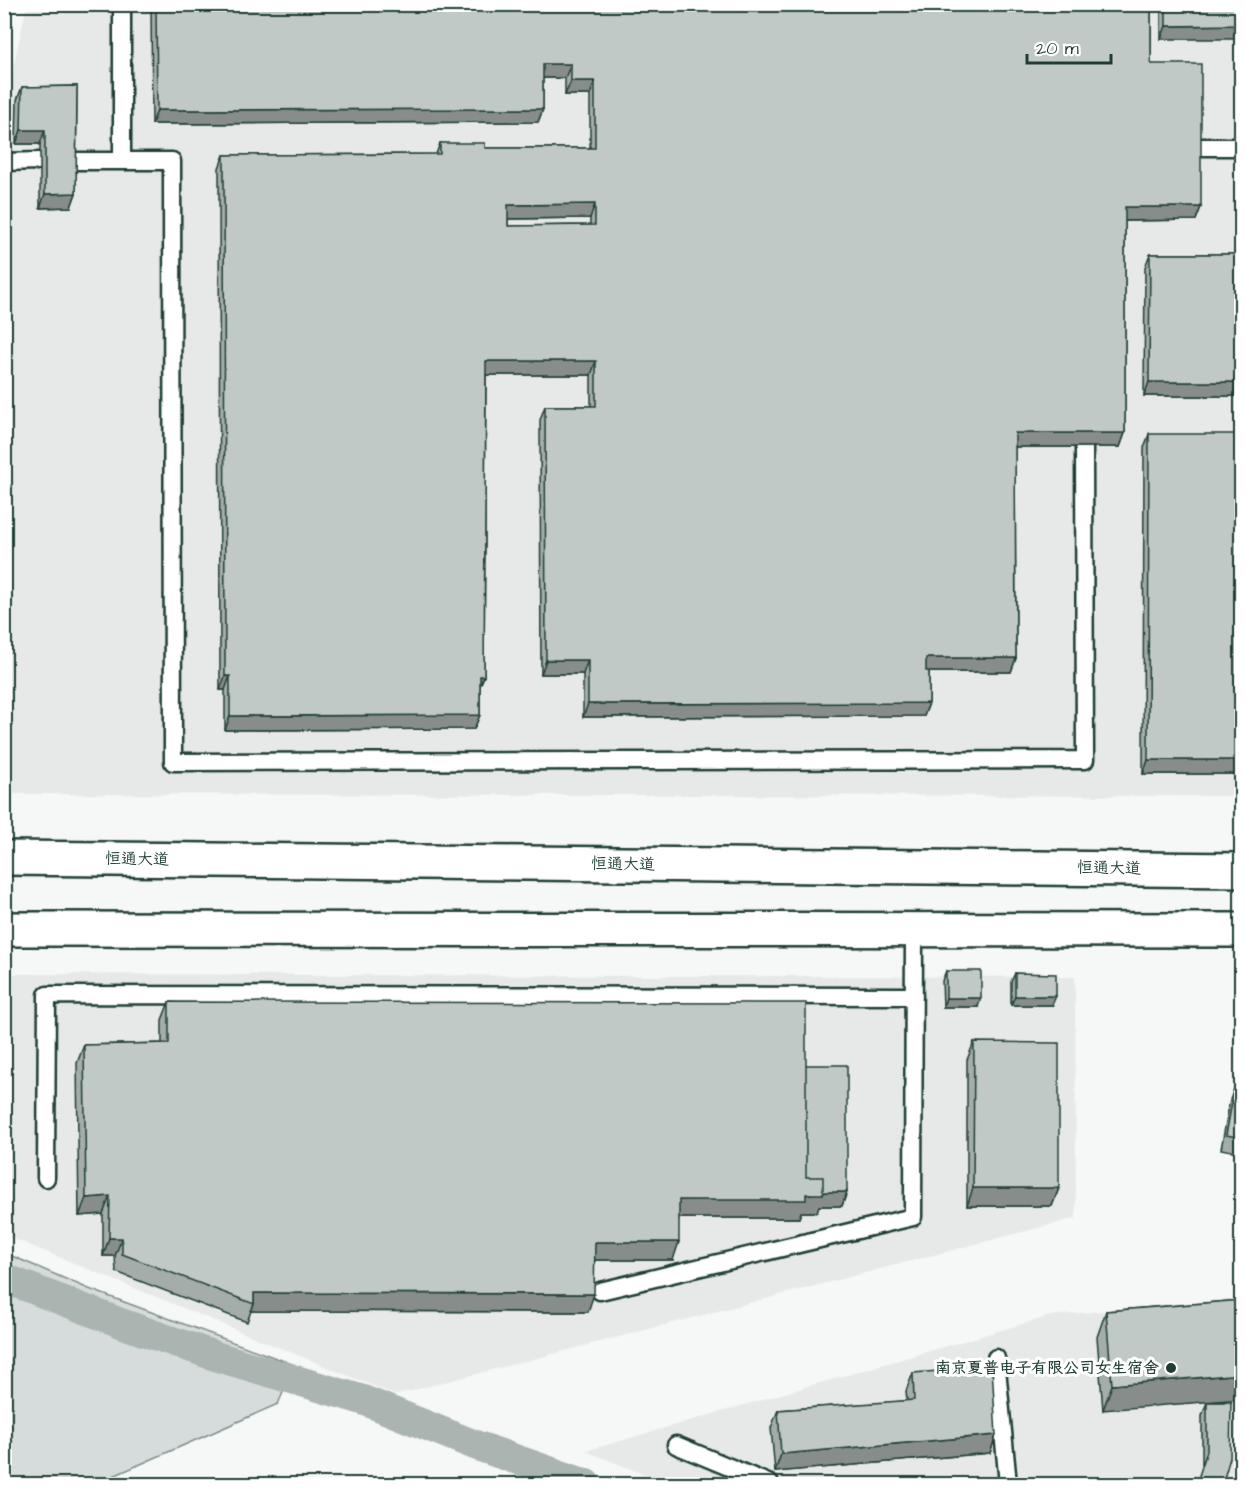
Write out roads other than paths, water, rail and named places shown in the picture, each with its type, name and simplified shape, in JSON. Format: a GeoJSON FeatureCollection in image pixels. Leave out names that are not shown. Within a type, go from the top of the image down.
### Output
{"type":"FeatureCollection","features":[{"type":"Feature","properties":{"kind":"main road","name":"恒通大道"},"geometry":{"type":"LineString","coordinates":[[4,858],[1242,870]]}},
{"type":"Feature","properties":{"kind":"main road"},"geometry":{"type":"LineString","coordinates":[[4,930],[1242,930]]}},
{"type":"Feature","properties":{"kind":"lane"},"geometry":{"type":"LineString","coordinates":[[122,4],[122,161]]}},
{"type":"Feature","properties":{"kind":"lane"},"geometry":{"type":"LineString","coordinates":[[1196,147],[1242,147]]}},
{"type":"Feature","properties":{"kind":"lane"},"geometry":{"type":"LineString","coordinates":[[4,162],[40,161]]}},
{"type":"Feature","properties":{"kind":"lane"},"geometry":{"type":"LineString","coordinates":[[71,161],[172,161],[173,762],[1085,760],[1084,447]]}},
{"type":"Feature","properties":{"kind":"lane"},"geometry":{"type":"LineString","coordinates":[[600,1291],[913,1217],[914,930]]}},
{"type":"Feature","properties":{"kind":"lane"},"geometry":{"type":"LineString","coordinates":[[46,1178],[46,995],[914,996]]}},
{"type":"Feature","properties":{"kind":"lane"},"geometry":{"type":"LineString","coordinates":[[996,1358],[1008,1484],[1003,1485]]}},
{"type":"Feature","properties":{"kind":"lane"},"geometry":{"type":"LineString","coordinates":[[676,1445],[770,1485]]}},
{"type":"Feature","properties":{"kind":"waterway"},"geometry":{"type":"LineString","coordinates":[[4,1278],[126,1325],[218,1357],[363,1400],[475,1445],[586,1484]]}},
{"type":"Feature","properties":{"kind":"place","name":"南京夏普电子有限公司女生宿舍"},"geometry":{"type":"Point","coordinates":[1171,1368]}}]}
